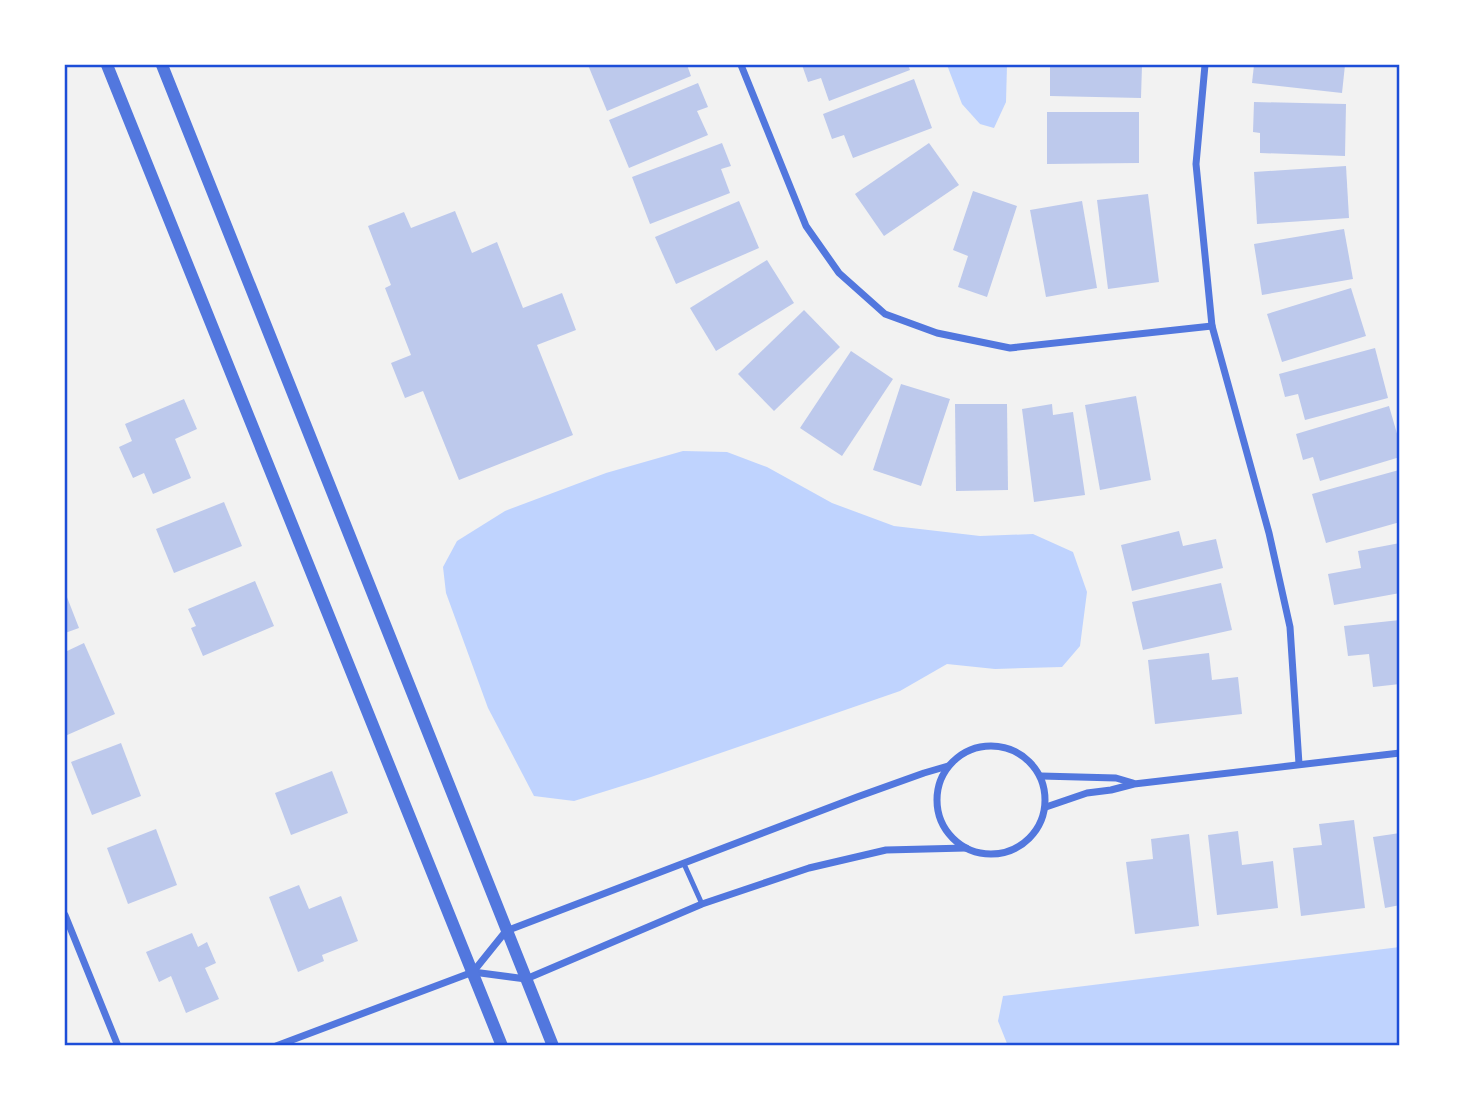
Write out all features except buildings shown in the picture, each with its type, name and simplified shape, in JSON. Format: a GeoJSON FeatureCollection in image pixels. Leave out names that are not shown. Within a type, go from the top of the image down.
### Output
{"type":"FeatureCollection","features":[{"type":"Feature","properties":{"kind":"street"},"geometry":{"type":"LineString","coordinates":[[107,65],[502,1046]]}},
{"type":"Feature","properties":{"kind":"street"},"geometry":{"type":"LineString","coordinates":[[162,65],[553,1046]]}},
{"type":"Feature","properties":{"kind":"street"},"geometry":{"type":"LineString","coordinates":[[741,65],[806,226],[839,273],[884,314],[937,333],[1010,348],[1212,326]]}},
{"type":"Feature","properties":{"kind":"street"},"geometry":{"type":"LineString","coordinates":[[1205,65],[1196,164],[1212,326],[1269,533],[1290,627],[1299,764]]}},
{"type":"Feature","properties":{"kind":"street"},"geometry":{"type":"LineString","coordinates":[[980,746],[999,746],[1013,750],[1029,760],[1041,776],[1046,794],[1039,825],[1028,840],[1012,850],[984,854],[966,848],[951,837],[940,821],[937,810],[939,782],[948,766],[963,753],[980,746]]}},
{"type":"Feature","properties":{"kind":"street"},"geometry":{"type":"LineString","coordinates":[[1045,807],[1087,793],[1134,784],[1400,753]]}},
{"type":"Feature","properties":{"kind":"street"},"geometry":{"type":"LineString","coordinates":[[473,972],[506,931],[868,793],[948,766]]}},
{"type":"Feature","properties":{"kind":"street"},"geometry":{"type":"LineString","coordinates":[[1041,776],[1116,778],[1134,784]]}},
{"type":"Feature","properties":{"kind":"street"},"geometry":{"type":"LineString","coordinates":[[276,1046],[473,972],[526,979],[702,905],[809,868],[886,850],[966,848]]}},
{"type":"Feature","properties":{"kind":"street"},"geometry":{"type":"LineString","coordinates":[[65,915],[118,1046]]}},
{"type":"Feature","properties":{"kind":"lane"},"geometry":{"type":"LineString","coordinates":[[684,864],[702,905]]}},
{"type":"Feature","properties":{"kind":"water"},"geometry":{"type":"Polygon","coordinates":[[[947,65],[1007,65],[1006,102],[994,128],[980,124],[962,104],[947,65]]]}},
{"type":"Feature","properties":{"kind":"water"},"geometry":{"type":"Polygon","coordinates":[[[683,451],[727,452],[767,467],[832,503],[894,526],[980,536],[1033,534],[1073,552],[1087,592],[1080,646],[1062,667],[995,669],[947,664],[900,691],[651,777],[574,801],[534,796],[488,708],[446,593],[443,567],[457,541],[505,511],[606,473],[683,451]]]}},
{"type":"Feature","properties":{"kind":"water"},"geometry":{"type":"Polygon","coordinates":[[[1400,947],[1400,1046],[1008,1046],[998,1021],[1003,996],[1400,947]]]}}]}
